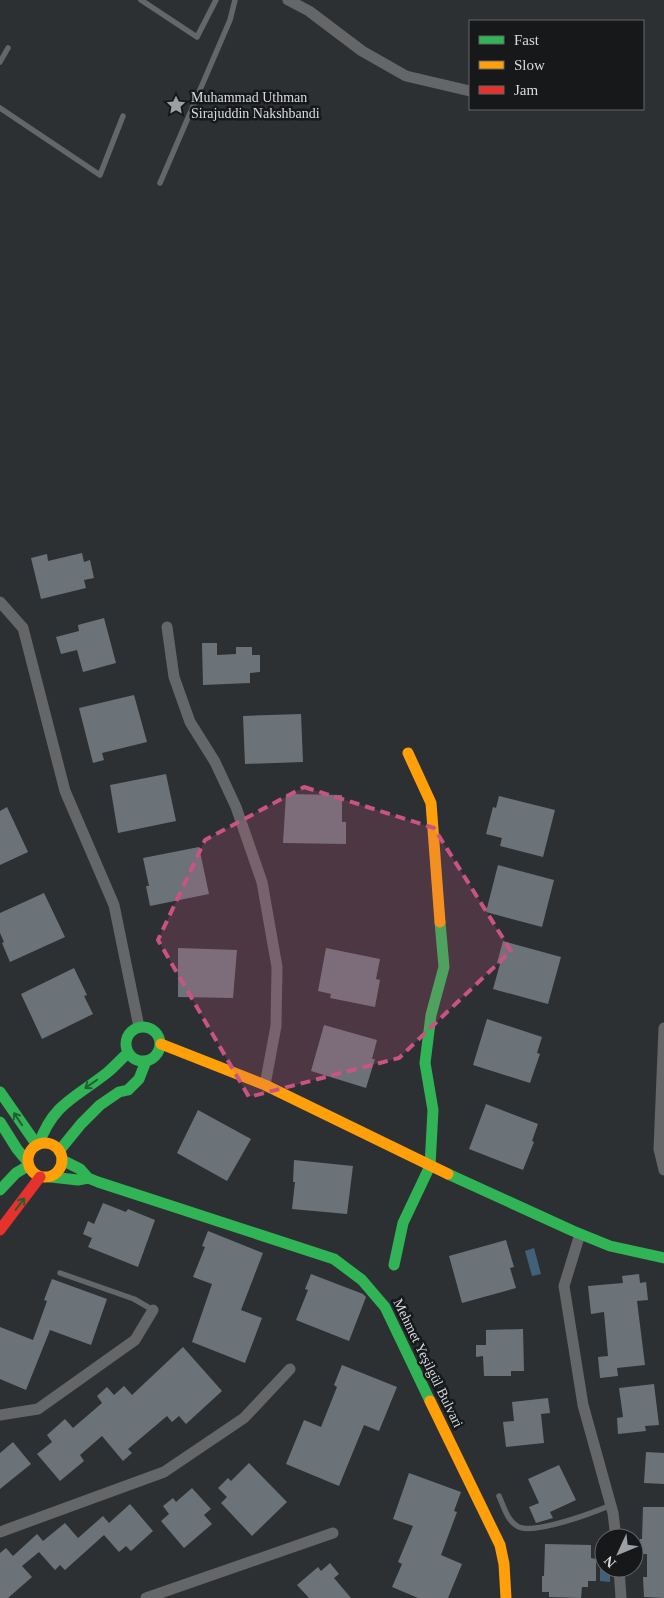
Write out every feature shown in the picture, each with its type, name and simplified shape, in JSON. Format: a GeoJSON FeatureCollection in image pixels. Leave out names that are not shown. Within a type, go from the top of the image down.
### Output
{"type":"FeatureCollection","features":[{"type":"Feature","properties":{"kind":"street"},"geometry":{"type":"LineString","coordinates":[[288,0],[309,11],[362,51],[406,76],[469,91]]}},
{"type":"Feature","properties":{"kind":"street"},"geometry":{"type":"LineString","coordinates":[[0,602],[23,628],[65,791],[114,905],[139,1027]]}},
{"type":"Feature","properties":{"kind":"street"},"geometry":{"type":"LineString","coordinates":[[167,627],[174,677],[190,722],[215,762],[236,807],[262,882],[277,967],[276,1026],[265,1085]]}},
{"type":"Feature","properties":{"kind":"street"},"geometry":{"type":"LineString","coordinates":[[394,1265],[403,1223],[430,1166],[433,1110],[425,1063],[431,1014],[444,968],[431,803],[408,753]]}},
{"type":"Feature","properties":{"kind":"street"},"geometry":{"type":"LineString","coordinates":[[139,1027],[151,1028],[157,1033],[161,1044],[157,1055],[146,1061],[137,1060],[128,1052],[126,1039],[133,1029],[139,1027]]}},
{"type":"Feature","properties":{"kind":"street"},"geometry":{"type":"LineString","coordinates":[[664,1028],[659,1149],[664,1170]]}},
{"type":"Feature","properties":{"kind":"street"},"geometry":{"type":"LineString","coordinates":[[161,1044],[265,1085],[430,1166],[580,1234],[610,1246],[664,1258]]}},
{"type":"Feature","properties":{"kind":"street"},"geometry":{"type":"LineString","coordinates":[[0,1190],[28,1163],[30,1150],[38,1144],[46,1125],[60,1107],[110,1070],[128,1052]]}},
{"type":"Feature","properties":{"kind":"street"},"geometry":{"type":"LineString","coordinates":[[0,1230],[45,1177],[60,1168],[61,1155],[80,1125],[93,1114],[95,1108],[122,1090],[128,1090],[139,1079],[146,1061]]}},
{"type":"Feature","properties":{"kind":"street"},"geometry":{"type":"LineString","coordinates":[[0,1092],[38,1144]]}},
{"type":"Feature","properties":{"kind":"street"},"geometry":{"type":"LineString","coordinates":[[0,1122],[16,1149],[35,1175],[45,1177]]}},
{"type":"Feature","properties":{"kind":"street"},"geometry":{"type":"LineString","coordinates":[[38,1144],[50,1144],[61,1155]]}},
{"type":"Feature","properties":{"kind":"street","name":"Mehmet Yeşilgül Bulvari"},"geometry":{"type":"LineString","coordinates":[[61,1155],[80,1169],[88,1178]]}},
{"type":"Feature","properties":{"kind":"street","name":"Mehmet Yeşilgül Bulvari"},"geometry":{"type":"LineString","coordinates":[[45,1177],[78,1180],[88,1178],[334,1259],[354,1271],[372,1289],[385,1307],[500,1545],[504,1564],[506,1598]]}},
{"type":"Feature","properties":{"kind":"street"},"geometry":{"type":"LineString","coordinates":[[580,1234],[564,1286],[583,1404],[611,1505],[614,1528]]}},
{"type":"Feature","properties":{"kind":"street"},"geometry":{"type":"LineString","coordinates":[[0,1415],[38,1409],[135,1340],[153,1310]]}},
{"type":"Feature","properties":{"kind":"street"},"geometry":{"type":"LineString","coordinates":[[0,1532],[164,1472],[244,1418],[290,1369]]}},
{"type":"Feature","properties":{"kind":"street"},"geometry":{"type":"LineString","coordinates":[[146,1598],[333,1533]]}},
{"type":"Feature","properties":{"kind":"street"},"geometry":{"type":"LineString","coordinates":[[620,1578],[622,1598]]}},
{"type":"Feature","properties":{"kind":"lane"},"geometry":{"type":"LineString","coordinates":[[141,0],[197,37],[216,0]]}},
{"type":"Feature","properties":{"kind":"lane"},"geometry":{"type":"LineString","coordinates":[[160,183],[230,20],[235,0]]}},
{"type":"Feature","properties":{"kind":"lane"},"geometry":{"type":"LineString","coordinates":[[0,62],[8,48]]}},
{"type":"Feature","properties":{"kind":"lane"},"geometry":{"type":"LineString","coordinates":[[0,108],[100,175],[123,116]]}},
{"type":"Feature","properties":{"kind":"lane"},"geometry":{"type":"LineString","coordinates":[[60,1273],[134,1299],[153,1310]]}},
{"type":"Feature","properties":{"kind":"lane"},"geometry":{"type":"LineString","coordinates":[[500,1496],[509,1519],[522,1528],[574,1520],[611,1505]]}},
{"type":"Feature","properties":{"kind":"highlighted area"},"geometry":{"type":"Polygon","coordinates":[[[304,787],[434,828],[511,951],[399,1058],[249,1097],[158,940],[205,840],[304,787]]]}},
{"type":"Feature","properties":{"kind":"water"},"geometry":{"type":"Polygon","coordinates":[[[534,1248],[541,1274],[532,1276],[525,1251],[534,1248]]]}},
{"type":"Feature","properties":{"kind":"water"},"geometry":{"type":"Polygon","coordinates":[[[600,1578],[610,1578],[610,1582],[600,1581],[600,1578]]]}},
{"type":"Feature","properties":{"kind":"building"},"geometry":{"type":"Polygon","coordinates":[[[82,553],[84,562],[90,560],[94,578],[84,580],[86,588],[41,599],[31,558],[47,554],[48,561],[82,553]]]}},
{"type":"Feature","properties":{"kind":"building"},"geometry":{"type":"Polygon","coordinates":[[[104,618],[116,663],[83,672],[77,650],[61,654],[56,637],[79,631],[78,625],[104,618]]]}},
{"type":"Feature","properties":{"kind":"building"},"geometry":{"type":"Polygon","coordinates":[[[202,643],[217,643],[217,655],[236,654],[236,647],[252,647],[252,655],[260,655],[260,672],[250,673],[250,683],[203,685],[202,643]]]}},
{"type":"Feature","properties":{"kind":"building"},"geometry":{"type":"Polygon","coordinates":[[[134,695],[147,742],[102,753],[104,760],[93,763],[79,708],[134,695]]]}},
{"type":"Feature","properties":{"kind":"building"},"geometry":{"type":"Polygon","coordinates":[[[301,714],[303,762],[245,764],[243,716],[301,714]]]}},
{"type":"Feature","properties":{"kind":"building"},"geometry":{"type":"Polygon","coordinates":[[[166,774],[176,821],[118,833],[110,785],[166,774]]]}},
{"type":"Feature","properties":{"kind":"building"},"geometry":{"type":"Polygon","coordinates":[[[286,794],[342,795],[342,822],[346,822],[346,844],[283,843],[286,794]]]}},
{"type":"Feature","properties":{"kind":"building"},"geometry":{"type":"Polygon","coordinates":[[[499,796],[555,810],[543,857],[500,846],[502,838],[486,834],[493,807],[496,808],[499,796]]]}},
{"type":"Feature","properties":{"kind":"building"},"geometry":{"type":"Polygon","coordinates":[[[7,807],[28,852],[0,865],[0,811],[7,807]]]}},
{"type":"Feature","properties":{"kind":"building"},"geometry":{"type":"Polygon","coordinates":[[[199,847],[209,894],[150,906],[146,886],[149,886],[143,858],[199,847]]]}},
{"type":"Feature","properties":{"kind":"building"},"geometry":{"type":"Polygon","coordinates":[[[498,865],[554,880],[542,927],[486,912],[498,865]]]}},
{"type":"Feature","properties":{"kind":"building"},"geometry":{"type":"Polygon","coordinates":[[[44,893],[65,937],[10,962],[2,943],[4,942],[0,933],[0,913],[44,893]]]}},
{"type":"Feature","properties":{"kind":"building"},"geometry":{"type":"Polygon","coordinates":[[[503,941],[561,957],[548,1004],[493,989],[500,964],[497,963],[503,941]]]}},
{"type":"Feature","properties":{"kind":"building"},"geometry":{"type":"Polygon","coordinates":[[[178,948],[237,950],[233,998],[178,997],[178,948]]]}},
{"type":"Feature","properties":{"kind":"building"},"geometry":{"type":"Polygon","coordinates":[[[326,948],[380,959],[376,979],[380,980],[375,1007],[330,998],[331,994],[318,991],[326,948]]]}},
{"type":"Feature","properties":{"kind":"building"},"geometry":{"type":"Polygon","coordinates":[[[74,968],[87,995],[84,996],[93,1014],[42,1039],[21,994],[74,968]]]}},
{"type":"Feature","properties":{"kind":"building"},"geometry":{"type":"Polygon","coordinates":[[[487,1019],[542,1037],[537,1053],[540,1054],[530,1083],[473,1065],[487,1019]]]}},
{"type":"Feature","properties":{"kind":"building"},"geometry":{"type":"Polygon","coordinates":[[[324,1025],[377,1040],[372,1059],[375,1059],[366,1088],[311,1071],[324,1025]]]}},
{"type":"Feature","properties":{"kind":"building"},"geometry":{"type":"Polygon","coordinates":[[[486,1104],[538,1124],[532,1141],[534,1142],[523,1170],[469,1149],[486,1104]]]}},
{"type":"Feature","properties":{"kind":"building"},"geometry":{"type":"Polygon","coordinates":[[[198,1110],[251,1139],[227,1181],[177,1153],[198,1110]]]}},
{"type":"Feature","properties":{"kind":"building"},"geometry":{"type":"Polygon","coordinates":[[[294,1160],[353,1166],[347,1214],[292,1209],[295,1182],[293,1182],[294,1160]]]}},
{"type":"Feature","properties":{"kind":"building"},"geometry":{"type":"Polygon","coordinates":[[[103,1203],[126,1212],[128,1209],[155,1220],[138,1267],[88,1247],[92,1238],[83,1234],[88,1221],[94,1224],[103,1203]]]}},
{"type":"Feature","properties":{"kind":"building"},"geometry":{"type":"Polygon","coordinates":[[[208,1231],[263,1253],[241,1310],[262,1318],[245,1363],[192,1342],[212,1284],[193,1277],[205,1247],[202,1246],[208,1231]]]}},
{"type":"Feature","properties":{"kind":"building"},"geometry":{"type":"Polygon","coordinates":[[[506,1240],[514,1267],[510,1268],[516,1288],[462,1303],[449,1256],[506,1240]]]}},
{"type":"Feature","properties":{"kind":"building"},"geometry":{"type":"Polygon","coordinates":[[[311,1274],[363,1294],[366,1297],[349,1341],[296,1320],[308,1290],[305,1289],[311,1274]]]}},
{"type":"Feature","properties":{"kind":"building"},"geometry":{"type":"Polygon","coordinates":[[[639,1274],[640,1283],[646,1282],[648,1300],[637,1301],[645,1365],[617,1368],[618,1376],[600,1378],[598,1357],[608,1356],[604,1312],[591,1314],[588,1286],[623,1283],[622,1276],[639,1274]]]}},
{"type":"Feature","properties":{"kind":"building"},"geometry":{"type":"Polygon","coordinates":[[[52,1279],[107,1299],[91,1345],[50,1330],[26,1390],[0,1379],[0,1327],[33,1340],[47,1301],[44,1300],[52,1279]]]}},
{"type":"Feature","properties":{"kind":"building"},"geometry":{"type":"Polygon","coordinates":[[[523,1329],[524,1371],[511,1371],[511,1376],[484,1376],[483,1356],[476,1357],[476,1345],[486,1345],[486,1330],[523,1329]]]}},
{"type":"Feature","properties":{"kind":"building"},"geometry":{"type":"Polygon","coordinates":[[[183,1347],[222,1391],[186,1424],[179,1416],[172,1422],[167,1416],[128,1449],[132,1453],[123,1461],[102,1436],[80,1455],[84,1461],[60,1481],[37,1454],[52,1442],[47,1435],[65,1419],[73,1428],[102,1403],[97,1396],[107,1387],[114,1395],[124,1386],[132,1395],[183,1347]]]}},
{"type":"Feature","properties":{"kind":"building"},"geometry":{"type":"Polygon","coordinates":[[[342,1365],[397,1387],[379,1431],[364,1425],[339,1486],[286,1464],[304,1420],[321,1427],[337,1387],[334,1385],[342,1365]]]}},
{"type":"Feature","properties":{"kind":"building"},"geometry":{"type":"Polygon","coordinates":[[[654,1384],[659,1425],[645,1426],[646,1431],[618,1434],[617,1418],[623,1417],[619,1388],[654,1384]]]}},
{"type":"Feature","properties":{"kind":"building"},"geometry":{"type":"Polygon","coordinates":[[[548,1398],[550,1413],[541,1414],[544,1443],[506,1447],[503,1422],[514,1421],[512,1402],[548,1398]]]}},
{"type":"Feature","properties":{"kind":"building"},"geometry":{"type":"Polygon","coordinates":[[[13,1442],[31,1464],[0,1489],[0,1453],[13,1442]]]}},
{"type":"Feature","properties":{"kind":"building"},"geometry":{"type":"Polygon","coordinates":[[[646,1452],[664,1453],[664,1484],[644,1483],[646,1452]]]}},
{"type":"Feature","properties":{"kind":"building"},"geometry":{"type":"Polygon","coordinates":[[[249,1463],[287,1502],[252,1536],[221,1503],[227,1497],[218,1488],[228,1478],[231,1481],[249,1463]]]}},
{"type":"Feature","properties":{"kind":"building"},"geometry":{"type":"Polygon","coordinates":[[[559,1465],[576,1500],[550,1512],[553,1518],[536,1523],[529,1507],[539,1503],[528,1479],[559,1465]]]}},
{"type":"Feature","properties":{"kind":"building"},"geometry":{"type":"Polygon","coordinates":[[[409,1473],[461,1492],[454,1511],[457,1512],[441,1555],[462,1564],[448,1598],[418,1598],[392,1587],[402,1564],[398,1562],[413,1526],[393,1519],[409,1473]]]}},
{"type":"Feature","properties":{"kind":"building"},"geometry":{"type":"Polygon","coordinates":[[[192,1488],[211,1509],[204,1515],[212,1524],[184,1548],[161,1521],[169,1514],[163,1506],[173,1498],[176,1502],[192,1488]]]}},
{"type":"Feature","properties":{"kind":"building"},"geometry":{"type":"Polygon","coordinates":[[[130,1504],[153,1531],[131,1551],[126,1546],[119,1552],[104,1535],[65,1570],[60,1565],[55,1570],[39,1552],[22,1566],[32,1577],[8,1598],[0,1598],[0,1553],[6,1548],[13,1556],[37,1534],[43,1541],[65,1523],[78,1538],[103,1516],[109,1523],[130,1504]]]}},
{"type":"Feature","properties":{"kind":"building"},"geometry":{"type":"Polygon","coordinates":[[[643,1507],[664,1507],[664,1598],[644,1597],[643,1578],[647,1577],[647,1554],[644,1554],[644,1528],[642,1528],[643,1507]]]}},
{"type":"Feature","properties":{"kind":"building"},"geometry":{"type":"Polygon","coordinates":[[[545,1544],[591,1545],[591,1558],[594,1559],[594,1578],[596,1578],[596,1581],[588,1581],[588,1587],[582,1587],[581,1598],[549,1597],[549,1592],[542,1592],[542,1576],[544,1576],[545,1544]]]}},
{"type":"Feature","properties":{"kind":"building"},"geometry":{"type":"Polygon","coordinates":[[[330,1563],[339,1574],[334,1578],[351,1598],[309,1598],[297,1585],[318,1567],[321,1571],[330,1563]]]}},
{"type":"Feature","properties":{"kind":"traffic: fast"},"geometry":{"type":"LineString","coordinates":[[394,1265],[403,1223],[430,1166],[433,1110],[425,1063],[431,1015],[444,967],[440,922]]}},
{"type":"Feature","properties":{"kind":"traffic: fast"},"geometry":{"type":"LineString","coordinates":[[143,1027],[150,1028],[155,1032],[159,1037],[160,1044],[159,1051],[155,1056],[150,1060],[143,1061],[136,1060],[131,1056],[127,1051],[126,1044],[127,1037],[131,1032],[136,1028],[143,1027]]}},
{"type":"Feature","properties":{"kind":"traffic: fast"},"geometry":{"type":"LineString","coordinates":[[39,1144],[51,1119],[59,1110],[108,1072],[128,1053]]}},
{"type":"Feature","properties":{"kind":"traffic: fast"},"geometry":{"type":"LineString","coordinates":[[59,1151],[81,1124],[100,1105],[119,1092],[128,1090],[139,1079],[146,1061]]}},
{"type":"Feature","properties":{"kind":"traffic: fast"},"geometry":{"type":"LineString","coordinates":[[0,1092],[37,1145]]}},
{"type":"Feature","properties":{"kind":"traffic: fast"},"geometry":{"type":"LineString","coordinates":[[0,1122],[27,1161]]}},
{"type":"Feature","properties":{"kind":"traffic: fast"},"geometry":{"type":"LineString","coordinates":[[62,1160],[80,1169],[88,1178],[98,1182],[334,1259],[362,1280],[385,1307],[430,1401]]}},
{"type":"Feature","properties":{"kind":"traffic: fast"},"geometry":{"type":"LineString","coordinates":[[0,1190],[16,1173],[28,1166]]}},
{"type":"Feature","properties":{"kind":"traffic: fast"},"geometry":{"type":"LineString","coordinates":[[448,1174],[610,1246],[664,1258]]}},
{"type":"Feature","properties":{"kind":"traffic: fast"},"geometry":{"type":"LineString","coordinates":[[51,1177],[78,1180],[88,1178]]}},
{"type":"Feature","properties":{"kind":"traffic: slow"},"geometry":{"type":"LineString","coordinates":[[408,753],[431,803],[440,922]]}},
{"type":"Feature","properties":{"kind":"traffic: slow"},"geometry":{"type":"LineString","coordinates":[[161,1044],[265,1085],[448,1174]]}},
{"type":"Feature","properties":{"kind":"traffic: slow"},"geometry":{"type":"LineString","coordinates":[[45,1143],[52,1144],[57,1148],[61,1153],[62,1160],[61,1167],[57,1172],[52,1176],[45,1177],[38,1176],[33,1172],[29,1167],[28,1160],[29,1153],[33,1148],[38,1144],[45,1143]]}},
{"type":"Feature","properties":{"kind":"traffic: slow"},"geometry":{"type":"LineString","coordinates":[[430,1401],[500,1545],[504,1564],[506,1598]]}},
{"type":"Feature","properties":{"kind":"traffic: jam"},"geometry":{"type":"LineString","coordinates":[[0,1230],[40,1177]]}},
{"type":"Feature","properties":{"kind":"place","name":"Muhammad Uthman Sirajuddin Nakshbandi"},"geometry":{"type":"Point","coordinates":[176,105]}}]}
